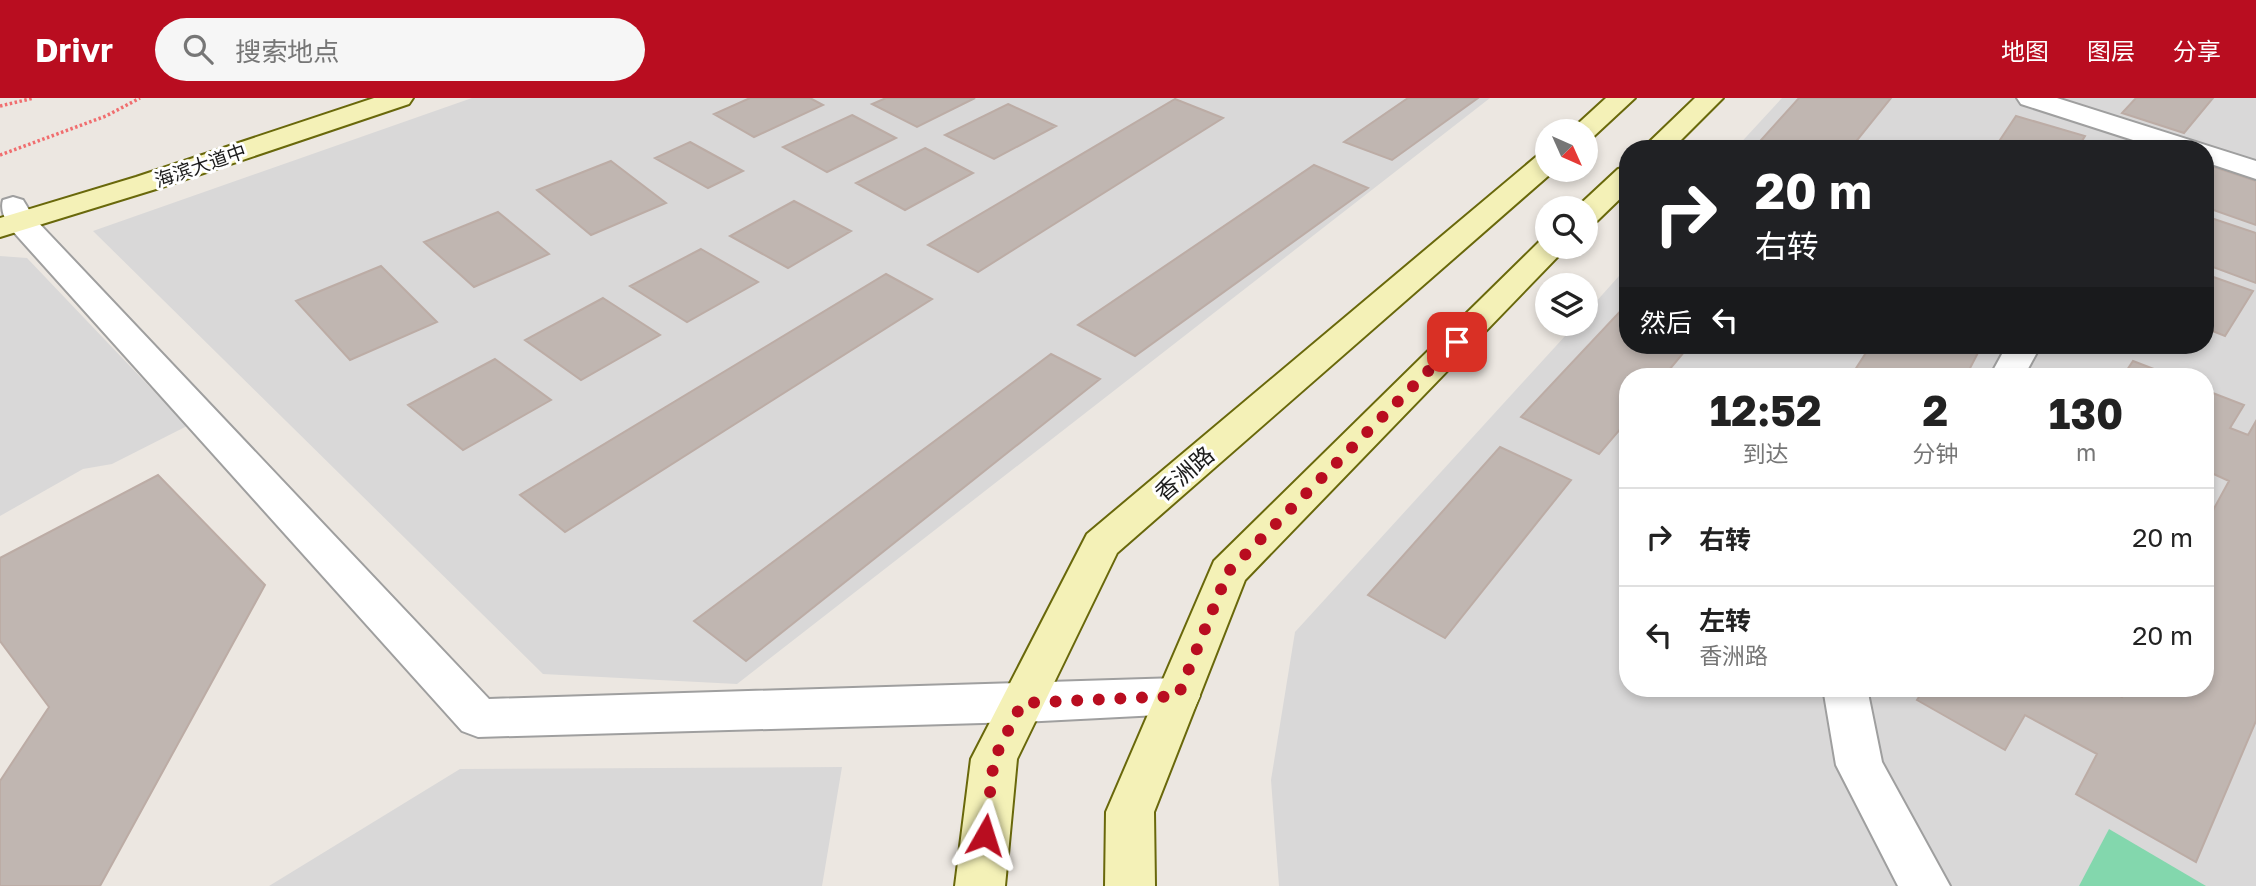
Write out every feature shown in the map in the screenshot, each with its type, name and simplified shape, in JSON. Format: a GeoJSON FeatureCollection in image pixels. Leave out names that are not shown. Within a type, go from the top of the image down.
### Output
{"type":"FeatureCollection","features":[{"type":"Feature","properties":{"kind":"main road","name":"海滨大道中"},"geometry":{"type":"LineString","coordinates":[[9,216],[134,170],[350,98]]}},
{"type":"Feature","properties":{"kind":"main road","name":"海滨大道中"},"geometry":{"type":"LineString","coordinates":[[9,216],[146,183],[400,98]]}},
{"type":"Feature","properties":{"kind":"main road"},"geometry":{"type":"LineString","coordinates":[[1597,119],[1622,98]]}},
{"type":"Feature","properties":{"kind":"main road"},"geometry":{"type":"LineString","coordinates":[[1666,140],[1710,98]]}},
{"type":"Feature","properties":{"kind":"main road","name":"香洲路"},"geometry":{"type":"LineString","coordinates":[[980,886],[994,759],[1101,544],[1535,172]]}},
{"type":"Feature","properties":{"kind":"main road"},"geometry":{"type":"LineString","coordinates":[[1598,204],[1619,184]]}},
{"type":"Feature","properties":{"kind":"main road"},"geometry":{"type":"LineString","coordinates":[[1130,886],[1130,812],[1228,572],[1540,259]]}},
{"type":"Feature","properties":{"kind":"street"},"geometry":{"type":"LineString","coordinates":[[2029,98],[2130,140]]}},
{"type":"Feature","properties":{"kind":"street"},"geometry":{"type":"LineString","coordinates":[[2214,156],[2256,170]]}},
{"type":"Feature","properties":{"kind":"street"},"geometry":{"type":"LineString","coordinates":[[9,216],[478,718],[1178,696]]}},
{"type":"Feature","properties":{"kind":"street"},"geometry":{"type":"LineString","coordinates":[[1847,697],[1859,765],[1924,886]]}},
{"type":"Feature","properties":{"kind":"path"},"geometry":{"type":"LineString","coordinates":[[0,106],[34,98]]}},
{"type":"Feature","properties":{"kind":"path"},"geometry":{"type":"LineString","coordinates":[[0,155],[106,116],[140,98]]}},
{"type":"Feature","properties":{"kind":"shaded area"},"geometry":{"type":"Polygon","coordinates":[[[472,98],[1490,98],[737,684],[543,674],[93,231],[472,98]]]}},
{"type":"Feature","properties":{"kind":"shaded area"},"geometry":{"type":"Polygon","coordinates":[[[1782,98],[2256,98],[2256,886],[1279,886],[1271,780],[1295,632],[1565,336],[1598,336],[1598,300],[1619,276],[1619,354],[2214,354],[2214,140],[1743,140],[1782,98]]]}},
{"type":"Feature","properties":{"kind":"shaded area"},"geometry":{"type":"Polygon","coordinates":[[[0,256],[27,258],[187,426],[112,464],[83,469],[0,516],[0,256]]]}},
{"type":"Feature","properties":{"kind":"shaded area"},"geometry":{"type":"Polygon","coordinates":[[[842,767],[822,886],[269,886],[460,769],[842,767]]]}},
{"type":"Feature","properties":{"kind":"green space"},"geometry":{"type":"Polygon","coordinates":[[[2109,829],[2206,886],[2079,886],[2109,829]]]}},
{"type":"Feature","properties":{"kind":"building"},"geometry":{"type":"Polygon","coordinates":[[[750,98],[810,98],[823,105],[754,137],[714,114],[750,98]]]}},
{"type":"Feature","properties":{"kind":"building"},"geometry":{"type":"Polygon","coordinates":[[[886,98],[975,98],[917,127],[872,104],[886,98]]]}},
{"type":"Feature","properties":{"kind":"building"},"geometry":{"type":"Polygon","coordinates":[[[1408,98],[1478,98],[1392,160],[1344,142],[1408,98]]]}},
{"type":"Feature","properties":{"kind":"building"},"geometry":{"type":"Polygon","coordinates":[[[1799,98],[1891,98],[1857,140],[1761,140],[1799,98]]]}},
{"type":"Feature","properties":{"kind":"building"},"geometry":{"type":"Polygon","coordinates":[[[2136,98],[2213,98],[2184,133],[2122,113],[2136,98]]]}},
{"type":"Feature","properties":{"kind":"building"},"geometry":{"type":"Polygon","coordinates":[[[1175,99],[1223,118],[978,272],[928,245],[1175,99]]]}},
{"type":"Feature","properties":{"kind":"building"},"geometry":{"type":"Polygon","coordinates":[[[1008,104],[1056,126],[994,159],[945,135],[1008,104]]]}},
{"type":"Feature","properties":{"kind":"building"},"geometry":{"type":"Polygon","coordinates":[[[852,115],[896,138],[827,172],[783,147],[852,115]]]}},
{"type":"Feature","properties":{"kind":"building"},"geometry":{"type":"Polygon","coordinates":[[[2016,116],[2085,136],[2083,140],[2000,140],[2016,116]]]}},
{"type":"Feature","properties":{"kind":"building"},"geometry":{"type":"Polygon","coordinates":[[[690,142],[743,171],[708,188],[655,158],[690,142]]]}},
{"type":"Feature","properties":{"kind":"building"},"geometry":{"type":"Polygon","coordinates":[[[925,148],[973,173],[905,210],[856,183],[925,148]]]}},
{"type":"Feature","properties":{"kind":"building"},"geometry":{"type":"Polygon","coordinates":[[[611,161],[666,203],[591,235],[537,190],[611,161]]]}},
{"type":"Feature","properties":{"kind":"building"},"geometry":{"type":"Polygon","coordinates":[[[1314,165],[1368,188],[1135,356],[1078,325],[1314,165]]]}},
{"type":"Feature","properties":{"kind":"building"},"geometry":{"type":"Polygon","coordinates":[[[2214,167],[2256,181],[2256,225],[2214,210],[2214,167]]]}},
{"type":"Feature","properties":{"kind":"building"},"geometry":{"type":"Polygon","coordinates":[[[794,201],[851,231],[788,268],[730,236],[794,201]]]}},
{"type":"Feature","properties":{"kind":"building"},"geometry":{"type":"Polygon","coordinates":[[[498,212],[549,254],[474,287],[424,242],[498,212]]]}},
{"type":"Feature","properties":{"kind":"building"},"geometry":{"type":"Polygon","coordinates":[[[2214,219],[2256,233],[2256,283],[2214,267],[2214,219]]]}},
{"type":"Feature","properties":{"kind":"building"},"geometry":{"type":"Polygon","coordinates":[[[701,249],[758,282],[687,322],[630,286],[701,249]]]}},
{"type":"Feature","properties":{"kind":"building"},"geometry":{"type":"Polygon","coordinates":[[[381,266],[437,322],[350,360],[296,301],[381,266]]]}},
{"type":"Feature","properties":{"kind":"building"},"geometry":{"type":"Polygon","coordinates":[[[886,274],[932,299],[565,532],[520,495],[886,274]]]}},
{"type":"Feature","properties":{"kind":"building"},"geometry":{"type":"Polygon","coordinates":[[[2214,277],[2253,291],[2225,336],[2214,332],[2214,277]]]}},
{"type":"Feature","properties":{"kind":"building"},"geometry":{"type":"Polygon","coordinates":[[[603,298],[660,335],[581,380],[525,340],[603,298]]]}},
{"type":"Feature","properties":{"kind":"building"},"geometry":{"type":"Polygon","coordinates":[[[1619,313],[1619,354],[1682,354],[1671,368],[1619,368],[1619,431],[1599,454],[1521,417],[1619,313]]]}},
{"type":"Feature","properties":{"kind":"building"},"geometry":{"type":"Polygon","coordinates":[[[1051,354],[1100,379],[746,661],[694,621],[1051,354]]]}},
{"type":"Feature","properties":{"kind":"building"},"geometry":{"type":"Polygon","coordinates":[[[1865,354],[1977,354],[1970,368],[1856,368],[1865,354]]]}},
{"type":"Feature","properties":{"kind":"building"},"geometry":{"type":"Polygon","coordinates":[[[495,359],[551,400],[463,450],[408,405],[495,359]]]}},
{"type":"Feature","properties":{"kind":"building"},"geometry":{"type":"Polygon","coordinates":[[[2133,361],[2151,368],[2128,368],[2133,361]]]}},
{"type":"Feature","properties":{"kind":"building"},"geometry":{"type":"Polygon","coordinates":[[[2214,393],[2244,405],[2230,428],[2248,435],[2256,421],[2256,721],[2196,862],[2076,794],[2097,754],[2025,715],[2005,750],[1917,700],[1919,697],[2214,697],[2214,508],[2229,481],[2214,474],[2214,393]]]}},
{"type":"Feature","properties":{"kind":"building"},"geometry":{"type":"Polygon","coordinates":[[[1500,447],[1571,480],[1445,638],[1368,595],[1500,447]]]}},
{"type":"Feature","properties":{"kind":"building"},"geometry":{"type":"Polygon","coordinates":[[[158,475],[265,585],[100,886],[0,886],[0,781],[49,707],[0,641],[0,558],[158,475]]]}},
{"type":"Feature","properties":{"kind":"route"},"geometry":{"type":"LineString","coordinates":[[985,835],[994,759],[1022,703],[1178,696],[1228,572],[1457,342]]}}]}
